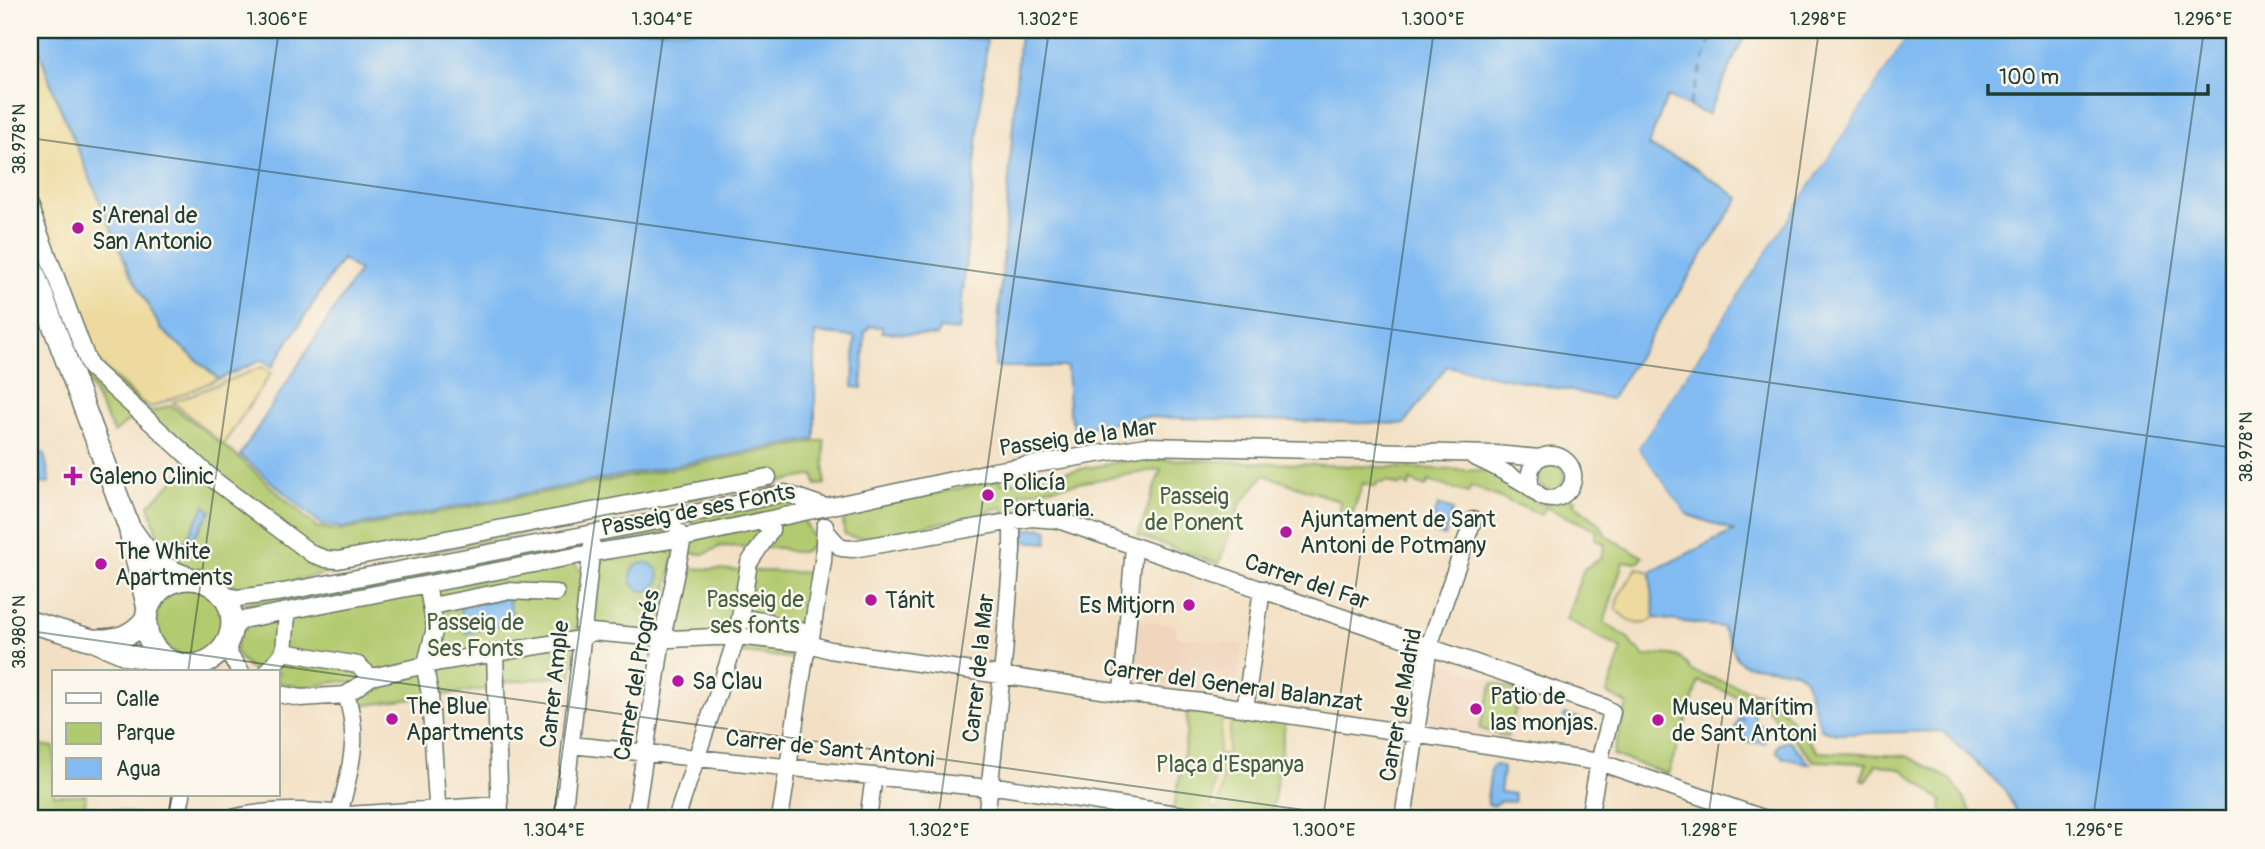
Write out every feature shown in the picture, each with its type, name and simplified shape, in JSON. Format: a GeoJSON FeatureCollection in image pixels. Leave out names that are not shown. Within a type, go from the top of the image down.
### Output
{"type":"FeatureCollection","features":[{"type":"Feature","properties":{"kind":"main road"},"geometry":{"type":"LineString","coordinates":[[30,263],[36,300],[129,527],[147,614],[147,633],[153,646],[163,656],[187,666]]}},
{"type":"Feature","properties":{"kind":"main road"},"geometry":{"type":"LineString","coordinates":[[30,622],[92,640],[128,655],[187,666],[218,653],[228,636],[229,609],[222,595],[208,584],[162,567],[129,527]]}},
{"type":"Feature","properties":{"kind":"main road"},"geometry":{"type":"LineString","coordinates":[[92,640],[121,639],[138,628],[154,596],[164,587],[177,581],[192,579]]}},
{"type":"Feature","properties":{"kind":"street"},"geometry":{"type":"LineString","coordinates":[[30,208],[90,367],[214,480],[312,554],[338,560],[768,477]]}},
{"type":"Feature","properties":{"kind":"street","name":"Passeig de la Mar"},"geometry":{"type":"LineString","coordinates":[[823,506],[994,471],[1146,446],[1539,458]]}},
{"type":"Feature","properties":{"kind":"street","name":"Passeig de la Mar"},"geometry":{"type":"LineString","coordinates":[[1469,454],[1494,465],[1531,488]]}},
{"type":"Feature","properties":{"kind":"street"},"geometry":{"type":"LineString","coordinates":[[1546,455],[1562,458],[1573,472],[1573,482],[1563,496],[1546,499],[1531,488],[1528,477],[1531,467],[1546,455]]}},
{"type":"Feature","properties":{"kind":"street","name":"Passeig de ses Fonts"},"geometry":{"type":"LineString","coordinates":[[222,595],[238,598],[283,592],[667,519],[785,493],[823,506]]}},
{"type":"Feature","properties":{"kind":"street"},"geometry":{"type":"LineString","coordinates":[[780,819],[823,561],[823,506]]}},
{"type":"Feature","properties":{"kind":"street","name":"Passeig de ses Fonts"},"geometry":{"type":"LineString","coordinates":[[228,636],[243,620],[682,538],[823,506]]}},
{"type":"Feature","properties":{"kind":"street","name":"Carrer del Far"},"geometry":{"type":"LineString","coordinates":[[841,548],[865,548],[1031,518],[1058,520],[1595,704],[1612,712],[1599,762]]}},
{"type":"Feature","properties":{"kind":"street"},"geometry":{"type":"LineString","coordinates":[[667,519],[682,538]]}},
{"type":"Feature","properties":{"kind":"street","name":"Carrer de Madrid"},"geometry":{"type":"LineString","coordinates":[[1403,819],[1429,646],[1473,520]]}},
{"type":"Feature","properties":{"kind":"street","name":"Carrer de la Mar"},"geometry":{"type":"LineString","coordinates":[[986,819],[1013,551],[1012,521]]}},
{"type":"Feature","properties":{"kind":"street"},"geometry":{"type":"LineString","coordinates":[[676,819],[737,636],[749,563],[771,530],[771,523]]}},
{"type":"Feature","properties":{"kind":"street"},"geometry":{"type":"LineString","coordinates":[[823,561],[841,548],[825,530]]}},
{"type":"Feature","properties":{"kind":"street","name":"Carrer Ample"},"geometry":{"type":"LineString","coordinates":[[563,819],[594,532]]}},
{"type":"Feature","properties":{"kind":"street","name":"Carrer del Progrés"},"geometry":{"type":"LineString","coordinates":[[635,819],[662,639],[682,538]]}},
{"type":"Feature","properties":{"kind":"street"},"geometry":{"type":"LineString","coordinates":[[1122,693],[1134,546]]}},
{"type":"Feature","properties":{"kind":"street"},"geometry":{"type":"LineString","coordinates":[[428,589],[435,628],[425,667],[438,815]]}},
{"type":"Feature","properties":{"kind":"street"},"geometry":{"type":"LineString","coordinates":[[1245,709],[1262,589]]}},
{"type":"Feature","properties":{"kind":"street"},"geometry":{"type":"LineString","coordinates":[[432,606],[506,591],[555,593]]}},
{"type":"Feature","properties":{"kind":"street"},"geometry":{"type":"LineString","coordinates":[[270,670],[284,652],[287,614]]}},
{"type":"Feature","properties":{"kind":"street"},"geometry":{"type":"LineString","coordinates":[[740,618],[769,622],[772,628],[801,631],[811,637]]}},
{"type":"Feature","properties":{"kind":"street"},"geometry":{"type":"LineString","coordinates":[[280,694],[301,698],[346,695],[371,677],[440,662],[581,639],[591,632],[662,639],[811,637]]}},
{"type":"Feature","properties":{"kind":"street"},"geometry":{"type":"LineString","coordinates":[[228,636],[230,656],[240,670]]}},
{"type":"Feature","properties":{"kind":"street","name":"Carrer del General Balanzat"},"geometry":{"type":"LineString","coordinates":[[811,637],[830,650],[1415,733],[1599,762],[1766,819]]}},
{"type":"Feature","properties":{"kind":"street"},"geometry":{"type":"LineString","coordinates":[[284,652],[358,666],[371,677]]}},
{"type":"Feature","properties":{"kind":"street"},"geometry":{"type":"LineString","coordinates":[[228,819],[275,811],[324,811],[338,816],[500,812],[495,653]]}},
{"type":"Feature","properties":{"kind":"street"},"geometry":{"type":"LineString","coordinates":[[338,816],[348,785],[354,749],[351,711],[346,695]]}},
{"type":"Feature","properties":{"kind":"street","name":"Carrer de Sant Antoni"},"geometry":{"type":"LineString","coordinates":[[571,744],[988,787],[1208,819]]}},
{"type":"Feature","properties":{"kind":"street"},"geometry":{"type":"LineString","coordinates":[[1589,819],[1599,762]]}},
{"type":"Feature","properties":{"kind":"street"},"geometry":{"type":"LineString","coordinates":[[868,819],[874,776]]}},
{"type":"Feature","properties":{"kind":"street"},"geometry":{"type":"LineString","coordinates":[[177,819],[182,796]]}},
{"type":"Feature","properties":{"kind":"shaded area"},"geometry":{"type":"Polygon","coordinates":[[[30,228],[59,305],[30,309],[30,228]]]}},
{"type":"Feature","properties":{"kind":"shaded area"},"geometry":{"type":"Polygon","coordinates":[[[1139,621],[1177,625],[1176,636],[1243,644],[1235,697],[1133,681],[1139,621]]]}},
{"type":"Feature","properties":{"kind":"shaded area","name":"Patio de las monjas."},"geometry":{"type":"Polygon","coordinates":[[[1438,660],[1527,691],[1512,742],[1428,728],[1438,660]]]}},
{"type":"Feature","properties":{"kind":"green space"},"geometry":{"type":"Polygon","coordinates":[[[30,192],[92,362],[151,412],[171,405],[237,456],[316,527],[340,531],[824,440],[825,484],[816,485],[814,475],[242,591],[218,577],[181,567],[170,561],[162,552],[149,505],[190,464],[137,414],[114,433],[86,377],[30,228],[30,192]]]}},
{"type":"Feature","properties":{"kind":"green space","name":"Passeig de Ponent"},"geometry":{"type":"Polygon","coordinates":[[[1130,460],[1490,471],[1537,504],[1571,498],[1576,500],[1573,503],[1600,524],[1606,536],[1643,557],[1639,562],[1623,562],[1604,623],[1627,637],[1644,657],[1671,655],[1683,660],[1691,671],[1773,698],[1818,752],[1907,756],[1952,780],[1976,819],[1961,819],[1941,810],[1942,801],[1903,770],[1876,764],[1867,781],[1861,779],[1867,763],[1814,761],[1766,708],[1699,681],[1668,774],[1613,755],[1627,704],[1607,693],[1622,649],[1566,619],[1584,569],[1601,558],[1605,544],[1595,539],[1597,530],[1545,507],[1542,515],[1471,486],[1468,493],[1429,481],[1426,487],[1410,481],[1409,487],[1402,483],[1400,486],[1386,481],[1378,482],[1375,487],[1363,483],[1349,524],[1340,523],[1340,501],[1264,475],[1240,505],[1219,564],[1138,536],[1161,469],[1020,493],[1024,513],[972,520],[1005,513],[1003,507],[989,510],[989,513],[865,538],[850,537],[844,533],[843,522],[849,513],[1000,479],[1001,484],[1130,460]]]}},
{"type":"Feature","properties":{"kind":"green space"},"geometry":{"type":"Polygon","coordinates":[[[1551,464],[1560,468],[1564,477],[1560,486],[1551,490],[1542,486],[1538,477],[1542,468],[1551,464]]]}},
{"type":"Feature","properties":{"kind":"green space"},"geometry":{"type":"Polygon","coordinates":[[[784,497],[806,506],[693,529],[691,519],[784,497]]]}},
{"type":"Feature","properties":{"kind":"green space","name":"Passeig de ses fonts"},"geometry":{"type":"Polygon","coordinates":[[[802,517],[817,544],[802,552],[780,548],[721,546],[705,554],[687,553],[691,540],[802,517]]]}},
{"type":"Feature","properties":{"kind":"green space"},"geometry":{"type":"Polygon","coordinates":[[[661,526],[669,535],[600,547],[605,537],[661,526]]]}},
{"type":"Feature","properties":{"kind":"green space"},"geometry":{"type":"Polygon","coordinates":[[[584,541],[584,550],[242,616],[237,604],[584,541]]]}},
{"type":"Feature","properties":{"kind":"green space"},"geometry":{"type":"Polygon","coordinates":[[[676,547],[658,634],[592,630],[599,561],[676,547]]]}},
{"type":"Feature","properties":{"kind":"green space","name":"Passeig de Ses Fonts"},"geometry":{"type":"Polygon","coordinates":[[[574,563],[583,575],[571,680],[561,676],[502,683],[495,688],[359,706],[366,690],[348,682],[301,687],[280,683],[280,670],[252,670],[244,664],[235,651],[239,634],[254,622],[574,563]]]}},
{"type":"Feature","properties":{"kind":"green space","name":"Passeig de ses fonts"},"geometry":{"type":"Polygon","coordinates":[[[683,568],[815,573],[799,659],[670,645],[683,568]]]}},
{"type":"Feature","properties":{"kind":"green space"},"geometry":{"type":"Polygon","coordinates":[[[189,589],[212,599],[222,622],[212,645],[189,655],[166,645],[156,622],[166,599],[189,589]]]}},
{"type":"Feature","properties":{"kind":"green space"},"geometry":{"type":"Polygon","coordinates":[[[1493,683],[1521,692],[1507,737],[1479,728],[1493,683]]]}},
{"type":"Feature","properties":{"kind":"green space","name":"Plaça d'Espanya"},"geometry":{"type":"Polygon","coordinates":[[[1185,703],[1286,718],[1271,819],[1232,819],[1169,810],[1174,807],[1184,755],[1187,727],[1185,703]]]}},
{"type":"Feature","properties":{"kind":"green space"},"geometry":{"type":"Polygon","coordinates":[[[30,744],[52,747],[52,796],[86,796],[85,806],[139,814],[138,819],[30,819],[30,744]]]}},
{"type":"Feature","properties":{"kind":"sand","name":"s'Arenal de San Antonio"},"geometry":{"type":"Polygon","coordinates":[[[30,30],[128,268],[161,329],[219,379],[152,407],[141,402],[93,357],[30,188],[30,30]]]}},
{"type":"Feature","properties":{"kind":"sand"},"geometry":{"type":"Polygon","coordinates":[[[262,367],[271,373],[223,445],[173,402],[262,367]]]}},
{"type":"Feature","properties":{"kind":"sand"},"geometry":{"type":"Polygon","coordinates":[[[1637,568],[1650,572],[1655,618],[1639,624],[1630,621],[1616,610],[1618,597],[1637,568]]]}},
{"type":"Feature","properties":{"kind":"sand"},"geometry":{"type":"Polygon","coordinates":[[[1222,719],[1231,721],[1227,755],[1218,754],[1222,719]]]}},
{"type":"Feature","properties":{"kind":"sand"},"geometry":{"type":"Polygon","coordinates":[[[1215,773],[1223,775],[1219,809],[1211,808],[1215,773]]]}},
{"type":"Feature","properties":{"kind":"water"},"geometry":{"type":"Polygon","coordinates":[[[32,30],[959,30],[959,37],[987,40],[959,331],[939,329],[937,336],[882,332],[882,327],[869,326],[865,331],[862,388],[853,387],[855,337],[815,333],[815,439],[343,528],[322,525],[240,455],[359,271],[342,259],[272,367],[262,360],[219,379],[161,329],[128,268],[55,95],[32,30]]]}},
{"type":"Feature","properties":{"kind":"water"},"geometry":{"type":"Polygon","coordinates":[[[1020,30],[1747,30],[1708,115],[1667,97],[1648,146],[1686,162],[1739,198],[1611,399],[1447,366],[1404,424],[1142,417],[1075,430],[1069,411],[1067,367],[995,367],[1020,30]]]}},
{"type":"Feature","properties":{"kind":"water"},"geometry":{"type":"Polygon","coordinates":[[[1911,30],[2235,30],[2235,819],[2020,819],[2005,790],[1942,731],[1837,734],[1821,729],[1805,679],[1795,671],[1745,665],[1738,660],[1722,627],[1655,618],[1650,572],[1734,531],[1686,514],[1638,448],[1911,30]]]}},
{"type":"Feature","properties":{"kind":"water"},"geometry":{"type":"Polygon","coordinates":[[[44,453],[50,482],[40,484],[39,476],[30,478],[30,456],[44,453]]]}},
{"type":"Feature","properties":{"kind":"water"},"geometry":{"type":"Polygon","coordinates":[[[1438,505],[1453,510],[1445,536],[1429,531],[1438,505]]]}},
{"type":"Feature","properties":{"kind":"water"},"geometry":{"type":"Polygon","coordinates":[[[205,506],[211,511],[179,559],[176,557],[205,506]]]}},
{"type":"Feature","properties":{"kind":"water"},"geometry":{"type":"Polygon","coordinates":[[[1023,530],[1048,530],[1047,543],[1022,541],[1023,530]]]}},
{"type":"Feature","properties":{"kind":"water"},"geometry":{"type":"Polygon","coordinates":[[[645,563],[655,567],[659,577],[655,587],[645,591],[635,587],[631,577],[635,567],[645,563]]]}},
{"type":"Feature","properties":{"kind":"water"},"geometry":{"type":"Polygon","coordinates":[[[508,597],[514,622],[466,633],[460,608],[508,597]]]}},
{"type":"Feature","properties":{"kind":"water"},"geometry":{"type":"Polygon","coordinates":[[[1741,711],[1749,711],[1755,715],[1755,721],[1769,731],[1765,743],[1747,742],[1734,733],[1738,720],[1745,720],[1739,717],[1741,711]]]}},
{"type":"Feature","properties":{"kind":"water"},"geometry":{"type":"Polygon","coordinates":[[[1565,714],[1585,720],[1581,730],[1562,724],[1565,714]]]}},
{"type":"Feature","properties":{"kind":"water"},"geometry":{"type":"Polygon","coordinates":[[[1789,740],[1810,764],[1784,758],[1776,751],[1778,745],[1789,740]]]}},
{"type":"Feature","properties":{"kind":"water"},"geometry":{"type":"Polygon","coordinates":[[[1495,765],[1503,768],[1500,792],[1514,794],[1515,801],[1500,801],[1494,806],[1488,804],[1491,768],[1495,765]]]}},
{"type":"Feature","properties":{"kind":"pier"},"geometry":{"type":"Polygon","coordinates":[[[1907,30],[1911,30],[1638,448],[1686,514],[1685,517],[1634,447],[1907,30]]]}},
{"type":"Feature","properties":{"kind":"ferry route"},"geometry":{"type":"LineString","coordinates":[[1689,106],[1713,30]]}},
{"type":"Feature","properties":{"kind":"place","name":"s'Arenal de San Antonio"},"geometry":{"type":"Point","coordinates":[78,228]}},
{"type":"Feature","properties":{"kind":"place","name":"Galeno Clinic"},"geometry":{"type":"Point","coordinates":[73,476]}},
{"type":"Feature","properties":{"kind":"place","name":"Policía Portuaria."},"geometry":{"type":"Point","coordinates":[988,495]}},
{"type":"Feature","properties":{"kind":"place","name":"Ajuntament de Sant Antoni de Potmany"},"geometry":{"type":"Point","coordinates":[1286,532]}},
{"type":"Feature","properties":{"kind":"place","name":"The White Apartments"},"geometry":{"type":"Point","coordinates":[101,564]}},
{"type":"Feature","properties":{"kind":"place","name":"Tánit"},"geometry":{"type":"Point","coordinates":[871,600]}},
{"type":"Feature","properties":{"kind":"place","name":"Es Mitjorn"},"geometry":{"type":"Point","coordinates":[1189,605]}},
{"type":"Feature","properties":{"kind":"place","name":"Sa Clau"},"geometry":{"type":"Point","coordinates":[678,681]}},
{"type":"Feature","properties":{"kind":"place","name":"Patio de las monjas."},"geometry":{"type":"Point","coordinates":[1476,709]}},
{"type":"Feature","properties":{"kind":"place","name":"The Blue Apartments"},"geometry":{"type":"Point","coordinates":[392,719]}},
{"type":"Feature","properties":{"kind":"place","name":"Museu Marítim de Sant Antoni"},"geometry":{"type":"Point","coordinates":[1658,720]}}]}
